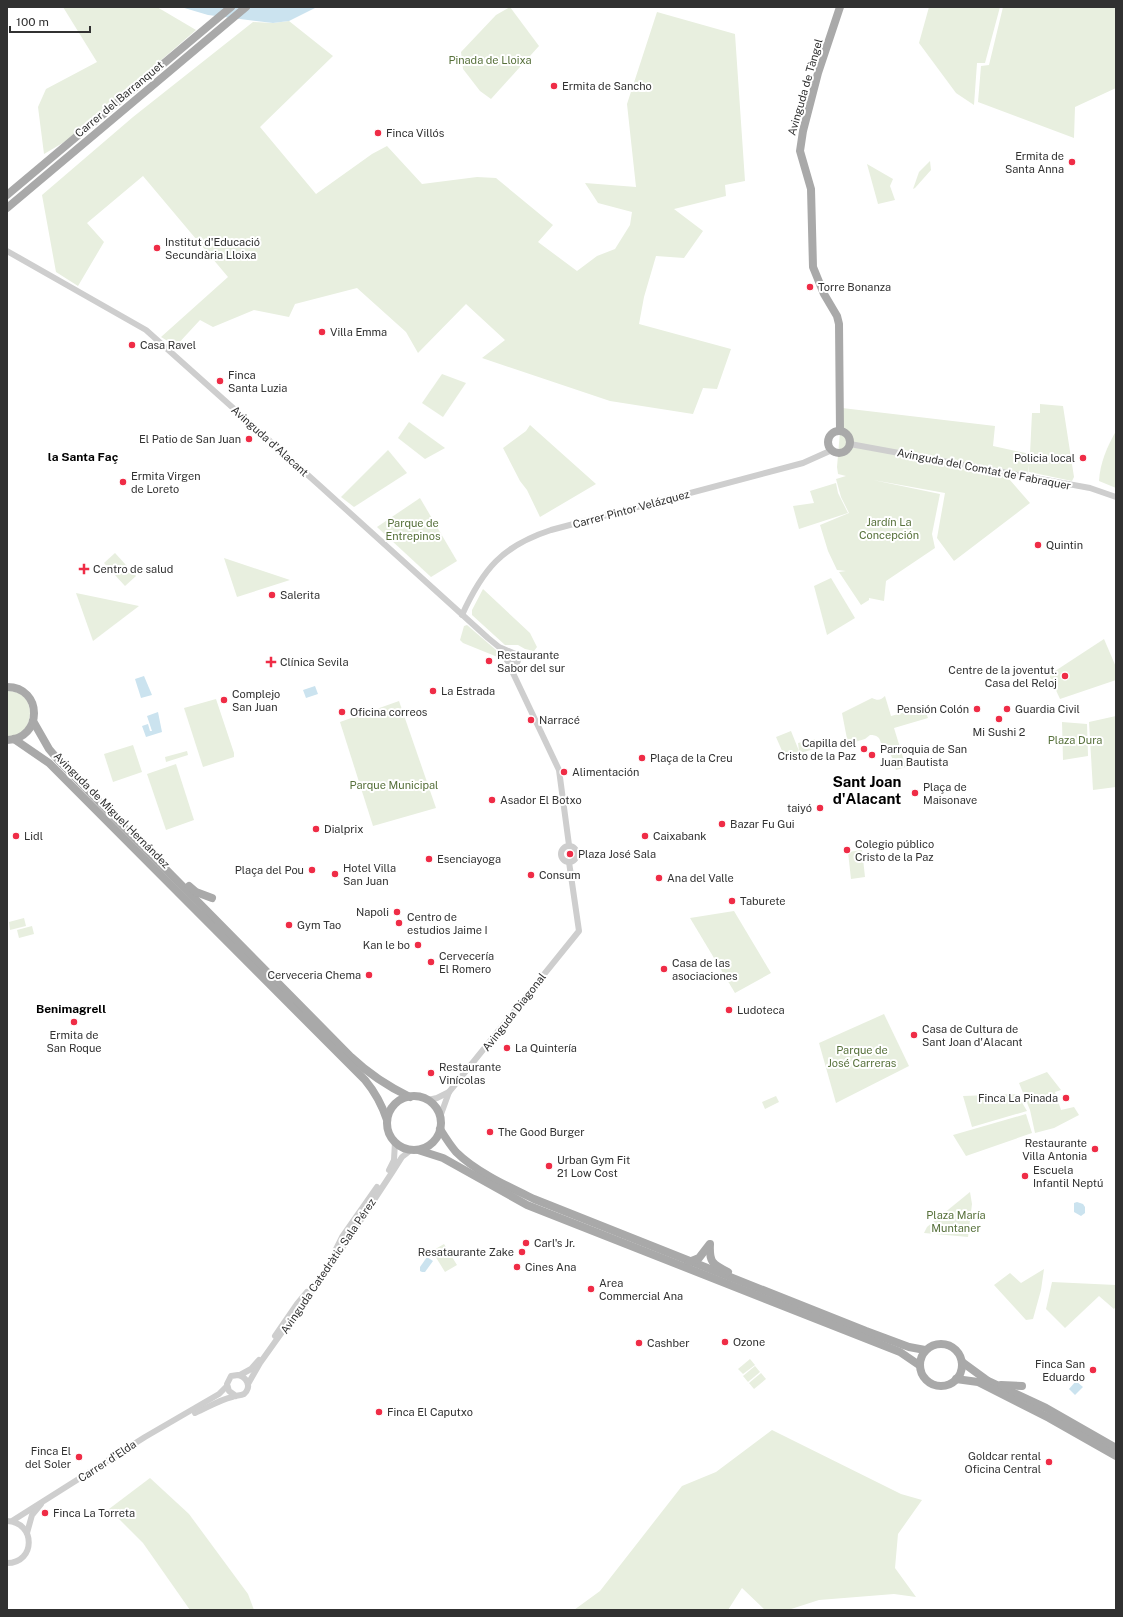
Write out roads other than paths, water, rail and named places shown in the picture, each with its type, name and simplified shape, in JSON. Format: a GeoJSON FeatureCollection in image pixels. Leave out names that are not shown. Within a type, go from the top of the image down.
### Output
{"type":"FeatureCollection","features":[{"type":"Feature","properties":{"kind":"main road","name":"Carrer del Barranquet"},"geometry":{"type":"LineString","coordinates":[[7,195],[231,7]]}},
{"type":"Feature","properties":{"kind":"main road","name":"Carrer del Barranquet"},"geometry":{"type":"LineString","coordinates":[[7,208],[246,7]]}},
{"type":"Feature","properties":{"kind":"main road","name":"Avinguda de Tàngel"},"geometry":{"type":"LineString","coordinates":[[840,7],[818,73],[803,131],[800,151],[811,189],[814,267],[824,294],[837,316],[839,324],[840,431]]}},
{"type":"Feature","properties":{"kind":"main road"},"geometry":{"type":"LineString","coordinates":[[840,431],[849,436],[850,444],[848,450],[843,453],[835,452],[829,444],[830,438],[834,432],[840,431]]}},
{"type":"Feature","properties":{"kind":"main road"},"geometry":{"type":"LineString","coordinates":[[7,687],[21,690],[30,698],[34,709],[33,721],[28,731],[19,738],[11,740]]}},
{"type":"Feature","properties":{"kind":"main road","name":"Avinguda de Miguel Hernández"},"geometry":{"type":"LineString","coordinates":[[33,721],[49,749],[60,762],[152,854]]}},
{"type":"Feature","properties":{"kind":"main road","name":"Avinguda de Miguel Hernández"},"geometry":{"type":"LineString","coordinates":[[11,740],[49,762],[173,885],[365,1080],[373,1089],[382,1106],[387,1120]]}},
{"type":"Feature","properties":{"kind":"main road"},"geometry":{"type":"LineString","coordinates":[[152,854],[196,892],[212,898]]}},
{"type":"Feature","properties":{"kind":"main road"},"geometry":{"type":"LineString","coordinates":[[152,854],[363,1069],[381,1082],[410,1097]]}},
{"type":"Feature","properties":{"kind":"main road"},"geometry":{"type":"LineString","coordinates":[[414,1150],[430,1145],[438,1135],[440,1129],[440,1117],[435,1107],[428,1100],[418,1097],[410,1097],[399,1101],[388,1114],[388,1132],[395,1142],[405,1149],[443,1158],[527,1205],[900,1352],[919,1365]]}},
{"type":"Feature","properties":{"kind":"main road"},"geometry":{"type":"LineString","coordinates":[[440,1129],[453,1148],[462,1157],[505,1185],[534,1199],[689,1262],[909,1346],[925,1350]]}},
{"type":"Feature","properties":{"kind":"main road"},"geometry":{"type":"LineString","coordinates":[[689,1262],[699,1258],[710,1244],[710,1260],[712,1263],[771,1293]]}},
{"type":"Feature","properties":{"kind":"main road"},"geometry":{"type":"LineString","coordinates":[[938,1343],[947,1344],[958,1353],[962,1362],[962,1368],[956,1379],[945,1385],[938,1386],[931,1384],[922,1376],[919,1365],[922,1354],[925,1350],[938,1343]]}},
{"type":"Feature","properties":{"kind":"main road"},"geometry":{"type":"LineString","coordinates":[[962,1362],[988,1381],[1046,1408],[1116,1448]]}},
{"type":"Feature","properties":{"kind":"main road"},"geometry":{"type":"LineString","coordinates":[[956,1379],[978,1382],[1049,1418],[1116,1456]]}},
{"type":"Feature","properties":{"kind":"main road"},"geometry":{"type":"LineString","coordinates":[[996,1385],[1022,1386]]}},
{"type":"Feature","properties":{"kind":"street","name":"Avinguda d'Alacant"},"geometry":{"type":"LineString","coordinates":[[7,251],[146,330],[499,648],[507,658]]}},
{"type":"Feature","properties":{"kind":"street","name":"Avinguda d'Alacant"},"geometry":{"type":"LineString","coordinates":[[7,254],[21,260]]}},
{"type":"Feature","properties":{"kind":"street","name":"Avinguda del Comtat de Fabraquer"},"geometry":{"type":"LineString","coordinates":[[850,444],[1090,488],[1116,497]]}},
{"type":"Feature","properties":{"kind":"street","name":"Carrer Pintor Velázquez"},"geometry":{"type":"LineString","coordinates":[[462,615],[477,585],[490,567],[509,550],[529,538],[551,530],[802,463],[832,450]]}},
{"type":"Feature","properties":{"kind":"street","name":"Avinguda d'Alacant"},"geometry":{"type":"LineString","coordinates":[[499,648],[511,653]]}},
{"type":"Feature","properties":{"kind":"street"},"geometry":{"type":"LineString","coordinates":[[511,653],[516,653],[519,658],[517,663],[512,664],[508,662],[507,658],[511,653]]}},
{"type":"Feature","properties":{"kind":"street"},"geometry":{"type":"LineString","coordinates":[[512,664],[512,671],[559,770],[569,845]]}},
{"type":"Feature","properties":{"kind":"street"},"geometry":{"type":"LineString","coordinates":[[569,845],[574,847],[577,851],[576,859],[569,862],[565,861],[561,854],[565,846],[569,845]]}},
{"type":"Feature","properties":{"kind":"street","name":"Avinguda Diagonal"},"geometry":{"type":"LineString","coordinates":[[440,1117],[449,1092],[579,931],[569,862]]}},
{"type":"Feature","properties":{"kind":"street"},"geometry":{"type":"LineString","coordinates":[[428,1100],[449,1092]]}},
{"type":"Feature","properties":{"kind":"street","name":"Avinguda Catedràtic Sala Pérez"},"geometry":{"type":"LineString","coordinates":[[240,1375],[250,1370],[258,1363],[390,1169],[394,1160],[395,1142]]}},
{"type":"Feature","properties":{"kind":"street","name":"Avinguda Catedràtic Sala Pérez"},"geometry":{"type":"LineString","coordinates":[[248,1384],[260,1363],[347,1241],[392,1171],[402,1157],[414,1150]]}},
{"type":"Feature","properties":{"kind":"street"},"geometry":{"type":"LineString","coordinates":[[240,1375],[245,1378],[248,1384],[246,1391],[241,1395],[223,1400],[171,1422],[220,1394],[227,1386],[231,1376],[240,1375]]}},
{"type":"Feature","properties":{"kind":"street"},"geometry":{"type":"LineString","coordinates":[[227,1386],[229,1391],[236,1396]]}},
{"type":"Feature","properties":{"kind":"street","name":"Carrer d'Elda"},"geometry":{"type":"LineString","coordinates":[[10,1521],[45,1501],[171,1422]]}},
{"type":"Feature","properties":{"kind":"street","name":"Carrer d'Elda"},"geometry":{"type":"LineString","coordinates":[[7,1563],[15,1562],[25,1555],[29,1544],[27,1533],[32,1515],[45,1501]]}},
{"type":"Feature","properties":{"kind":"street"},"geometry":{"type":"LineString","coordinates":[[10,1521],[18,1524],[27,1533]]}},
{"type":"Feature","properties":{"kind":"water"},"geometry":{"type":"Polygon","coordinates":[[[181,7],[317,7],[289,21],[273,23],[208,15],[181,7]]]}},
{"type":"Feature","properties":{"kind":"water"},"geometry":{"type":"Polygon","coordinates":[[[144,676],[152,695],[141,698],[135,679],[144,676]]]}},
{"type":"Feature","properties":{"kind":"water"},"geometry":{"type":"Polygon","coordinates":[[[315,686],[318,694],[306,698],[303,690],[315,686]]]}},
{"type":"Feature","properties":{"kind":"water"},"geometry":{"type":"Polygon","coordinates":[[[158,712],[162,732],[146,737],[142,726],[148,724],[150,731],[152,731],[147,716],[158,712]]]}},
{"type":"Feature","properties":{"kind":"water"},"geometry":{"type":"Polygon","coordinates":[[[1077,1202],[1083,1204],[1085,1207],[1085,1213],[1081,1216],[1074,1212],[1074,1203],[1077,1202]]]}},
{"type":"Feature","properties":{"kind":"water"},"geometry":{"type":"Polygon","coordinates":[[[427,1257],[433,1261],[425,1272],[422,1272],[420,1271],[420,1267],[427,1257]]]}},
{"type":"Feature","properties":{"kind":"water"},"geometry":{"type":"Polygon","coordinates":[[[1076,1381],[1083,1387],[1075,1395],[1069,1389],[1076,1381]]]}},
{"type":"Feature","properties":{"kind":"place","name":"Ermita de Sancho"},"geometry":{"type":"Point","coordinates":[554,86]}},
{"type":"Feature","properties":{"kind":"place","name":"Finca Villós"},"geometry":{"type":"Point","coordinates":[378,133]}},
{"type":"Feature","properties":{"kind":"place","name":"Ermita de Santa Anna"},"geometry":{"type":"Point","coordinates":[1072,162]}},
{"type":"Feature","properties":{"kind":"place","name":"Institut d'Educació Secundària Lloixa"},"geometry":{"type":"Point","coordinates":[157,248]}},
{"type":"Feature","properties":{"kind":"place","name":"Torre Bonanza"},"geometry":{"type":"Point","coordinates":[810,287]}},
{"type":"Feature","properties":{"kind":"place","name":"Villa Emma"},"geometry":{"type":"Point","coordinates":[322,332]}},
{"type":"Feature","properties":{"kind":"place","name":"Casa Ravel"},"geometry":{"type":"Point","coordinates":[132,345]}},
{"type":"Feature","properties":{"kind":"place","name":"Finca Santa Luzia"},"geometry":{"type":"Point","coordinates":[220,381]}},
{"type":"Feature","properties":{"kind":"place","name":"El Patio de San Juan"},"geometry":{"type":"Point","coordinates":[249,439]}},
{"type":"Feature","properties":{"kind":"place","name":"Policia local"},"geometry":{"type":"Point","coordinates":[1083,458]}},
{"type":"Feature","properties":{"kind":"place","name":"Ermita Virgen de Loreto"},"geometry":{"type":"Point","coordinates":[123,482]}},
{"type":"Feature","properties":{"kind":"place","name":"Quintin"},"geometry":{"type":"Point","coordinates":[1038,545]}},
{"type":"Feature","properties":{"kind":"place","name":"Centro de salud"},"geometry":{"type":"Point","coordinates":[84,569]}},
{"type":"Feature","properties":{"kind":"place","name":"Salerita"},"geometry":{"type":"Point","coordinates":[272,595]}},
{"type":"Feature","properties":{"kind":"place","name":"Restaurante Sabor del sur"},"geometry":{"type":"Point","coordinates":[489,661]}},
{"type":"Feature","properties":{"kind":"place","name":"Clínica Sevila"},"geometry":{"type":"Point","coordinates":[271,662]}},
{"type":"Feature","properties":{"kind":"place","name":"Centre de la joventut. Casa del Reloj"},"geometry":{"type":"Point","coordinates":[1065,676]}},
{"type":"Feature","properties":{"kind":"place","name":"La Estrada"},"geometry":{"type":"Point","coordinates":[433,691]}},
{"type":"Feature","properties":{"kind":"place","name":"Complejo San Juan"},"geometry":{"type":"Point","coordinates":[224,700]}},
{"type":"Feature","properties":{"kind":"place","name":"Pensión Colón"},"geometry":{"type":"Point","coordinates":[977,709]}},
{"type":"Feature","properties":{"kind":"place","name":"Guardia Civil"},"geometry":{"type":"Point","coordinates":[1007,709]}},
{"type":"Feature","properties":{"kind":"place","name":"Oficina correos"},"geometry":{"type":"Point","coordinates":[342,712]}},
{"type":"Feature","properties":{"kind":"place","name":"Mi Sushi 2"},"geometry":{"type":"Point","coordinates":[999,719]}},
{"type":"Feature","properties":{"kind":"place","name":"Narracé"},"geometry":{"type":"Point","coordinates":[531,720]}},
{"type":"Feature","properties":{"kind":"place","name":"Capilla del Cristo de la Paz"},"geometry":{"type":"Point","coordinates":[864,749]}},
{"type":"Feature","properties":{"kind":"place","name":"Parroquia de San Juan Bautista"},"geometry":{"type":"Point","coordinates":[872,755]}},
{"type":"Feature","properties":{"kind":"place","name":"Plaça de la Creu"},"geometry":{"type":"Point","coordinates":[642,758]}},
{"type":"Feature","properties":{"kind":"place","name":"Alimentación"},"geometry":{"type":"Point","coordinates":[564,772]}},
{"type":"Feature","properties":{"kind":"place","name":"Plaça de Maisonave"},"geometry":{"type":"Point","coordinates":[915,793]}},
{"type":"Feature","properties":{"kind":"place","name":"Asador El Botxo"},"geometry":{"type":"Point","coordinates":[492,800]}},
{"type":"Feature","properties":{"kind":"place","name":"taiyó"},"geometry":{"type":"Point","coordinates":[820,808]}},
{"type":"Feature","properties":{"kind":"place","name":"Bazar Fu Gui"},"geometry":{"type":"Point","coordinates":[722,824]}},
{"type":"Feature","properties":{"kind":"place","name":"Dialprix"},"geometry":{"type":"Point","coordinates":[316,829]}},
{"type":"Feature","properties":{"kind":"place","name":"Lidl"},"geometry":{"type":"Point","coordinates":[16,836]}},
{"type":"Feature","properties":{"kind":"place","name":"Caixabank"},"geometry":{"type":"Point","coordinates":[645,836]}},
{"type":"Feature","properties":{"kind":"place","name":"Colegio público Cristo de la Paz"},"geometry":{"type":"Point","coordinates":[847,850]}},
{"type":"Feature","properties":{"kind":"place","name":"Plaza José Sala"},"geometry":{"type":"Point","coordinates":[570,854]}},
{"type":"Feature","properties":{"kind":"place","name":"Esenciayoga"},"geometry":{"type":"Point","coordinates":[429,859]}},
{"type":"Feature","properties":{"kind":"place","name":"Plaça del Pou"},"geometry":{"type":"Point","coordinates":[312,870]}},
{"type":"Feature","properties":{"kind":"place","name":"Hotel Villa San Juan"},"geometry":{"type":"Point","coordinates":[335,874]}},
{"type":"Feature","properties":{"kind":"place","name":"Consum"},"geometry":{"type":"Point","coordinates":[531,875]}},
{"type":"Feature","properties":{"kind":"place","name":"Ana del Valle"},"geometry":{"type":"Point","coordinates":[659,878]}},
{"type":"Feature","properties":{"kind":"place","name":"Taburete"},"geometry":{"type":"Point","coordinates":[732,901]}},
{"type":"Feature","properties":{"kind":"place","name":"Napoli"},"geometry":{"type":"Point","coordinates":[397,912]}},
{"type":"Feature","properties":{"kind":"place","name":"Centro de estudios Jaime I"},"geometry":{"type":"Point","coordinates":[399,923]}},
{"type":"Feature","properties":{"kind":"place","name":"Gym Tao"},"geometry":{"type":"Point","coordinates":[289,925]}},
{"type":"Feature","properties":{"kind":"place","name":"Kan le bo"},"geometry":{"type":"Point","coordinates":[418,945]}},
{"type":"Feature","properties":{"kind":"place","name":"Cervecería El Romero"},"geometry":{"type":"Point","coordinates":[431,962]}},
{"type":"Feature","properties":{"kind":"place","name":"Casa de las asociaciones"},"geometry":{"type":"Point","coordinates":[664,969]}},
{"type":"Feature","properties":{"kind":"place","name":"Cerveceria Chema"},"geometry":{"type":"Point","coordinates":[369,975]}},
{"type":"Feature","properties":{"kind":"place","name":"Ludoteca"},"geometry":{"type":"Point","coordinates":[729,1010]}},
{"type":"Feature","properties":{"kind":"place","name":"Ermita de San Roque"},"geometry":{"type":"Point","coordinates":[74,1022]}},
{"type":"Feature","properties":{"kind":"place","name":"Casa de Cultura de Sant Joan d'Alacant"},"geometry":{"type":"Point","coordinates":[914,1035]}},
{"type":"Feature","properties":{"kind":"place","name":"La Quintería"},"geometry":{"type":"Point","coordinates":[507,1048]}},
{"type":"Feature","properties":{"kind":"place","name":"Restaurante Vinícolas"},"geometry":{"type":"Point","coordinates":[431,1073]}},
{"type":"Feature","properties":{"kind":"place","name":"Finca La Pinada"},"geometry":{"type":"Point","coordinates":[1066,1098]}},
{"type":"Feature","properties":{"kind":"place","name":"The Good Burger"},"geometry":{"type":"Point","coordinates":[490,1132]}},
{"type":"Feature","properties":{"kind":"place","name":"Restaurante Villa Antonia"},"geometry":{"type":"Point","coordinates":[1095,1149]}},
{"type":"Feature","properties":{"kind":"place","name":"Urban Gym Fit 21 Low Cost"},"geometry":{"type":"Point","coordinates":[549,1166]}},
{"type":"Feature","properties":{"kind":"place","name":"Escuela Infantil Neptú"},"geometry":{"type":"Point","coordinates":[1025,1176]}},
{"type":"Feature","properties":{"kind":"place","name":"Carl's Jr."},"geometry":{"type":"Point","coordinates":[526,1243]}},
{"type":"Feature","properties":{"kind":"place","name":"Resataurante Zake"},"geometry":{"type":"Point","coordinates":[522,1252]}},
{"type":"Feature","properties":{"kind":"place","name":"Cines Ana"},"geometry":{"type":"Point","coordinates":[517,1267]}},
{"type":"Feature","properties":{"kind":"place","name":"Area Commercial Ana"},"geometry":{"type":"Point","coordinates":[591,1289]}},
{"type":"Feature","properties":{"kind":"place","name":"Ozone"},"geometry":{"type":"Point","coordinates":[725,1342]}},
{"type":"Feature","properties":{"kind":"place","name":"Cashber"},"geometry":{"type":"Point","coordinates":[639,1343]}},
{"type":"Feature","properties":{"kind":"place","name":"Finca San Eduardo"},"geometry":{"type":"Point","coordinates":[1093,1370]}},
{"type":"Feature","properties":{"kind":"place","name":"Finca El Caputxo"},"geometry":{"type":"Point","coordinates":[379,1412]}},
{"type":"Feature","properties":{"kind":"place","name":"Finca El del Soler"},"geometry":{"type":"Point","coordinates":[79,1457]}},
{"type":"Feature","properties":{"kind":"place","name":"Goldcar rental Oficina Central"},"geometry":{"type":"Point","coordinates":[1049,1462]}},
{"type":"Feature","properties":{"kind":"place","name":"Finca La Torreta"},"geometry":{"type":"Point","coordinates":[45,1513]}},
{"type":"Feature","properties":{"kind":"district","name":"la Santa Faç"},"geometry":{"type":"Point","coordinates":[83,457]}},
{"type":"Feature","properties":{"kind":"district","name":"Sant Joan d'Alacant"},"geometry":{"type":"Point","coordinates":[867,790]}},
{"type":"Feature","properties":{"kind":"district","name":"Benimagrell"},"geometry":{"type":"Point","coordinates":[71,1009]}},
{"type":"Feature","properties":{"kind":"park label","name":"Pinada de Lloixa"},"geometry":{"type":"Point","coordinates":[490,60]}},
{"type":"Feature","properties":{"kind":"park label","name":"Jardín La Concepción"},"geometry":{"type":"Point","coordinates":[889,528]}},
{"type":"Feature","properties":{"kind":"park label","name":"Parque de Entrepinos"},"geometry":{"type":"Point","coordinates":[413,529]}},
{"type":"Feature","properties":{"kind":"park label","name":"Plaza Dura"},"geometry":{"type":"Point","coordinates":[1075,740]}},
{"type":"Feature","properties":{"kind":"park label","name":"Parque Municipal"},"geometry":{"type":"Point","coordinates":[394,785]}},
{"type":"Feature","properties":{"kind":"park label","name":"Parque de José Carreras"},"geometry":{"type":"Point","coordinates":[862,1056]}},
{"type":"Feature","properties":{"kind":"park label","name":"Plaza María Muntaner"},"geometry":{"type":"Point","coordinates":[956,1221]}}]}
